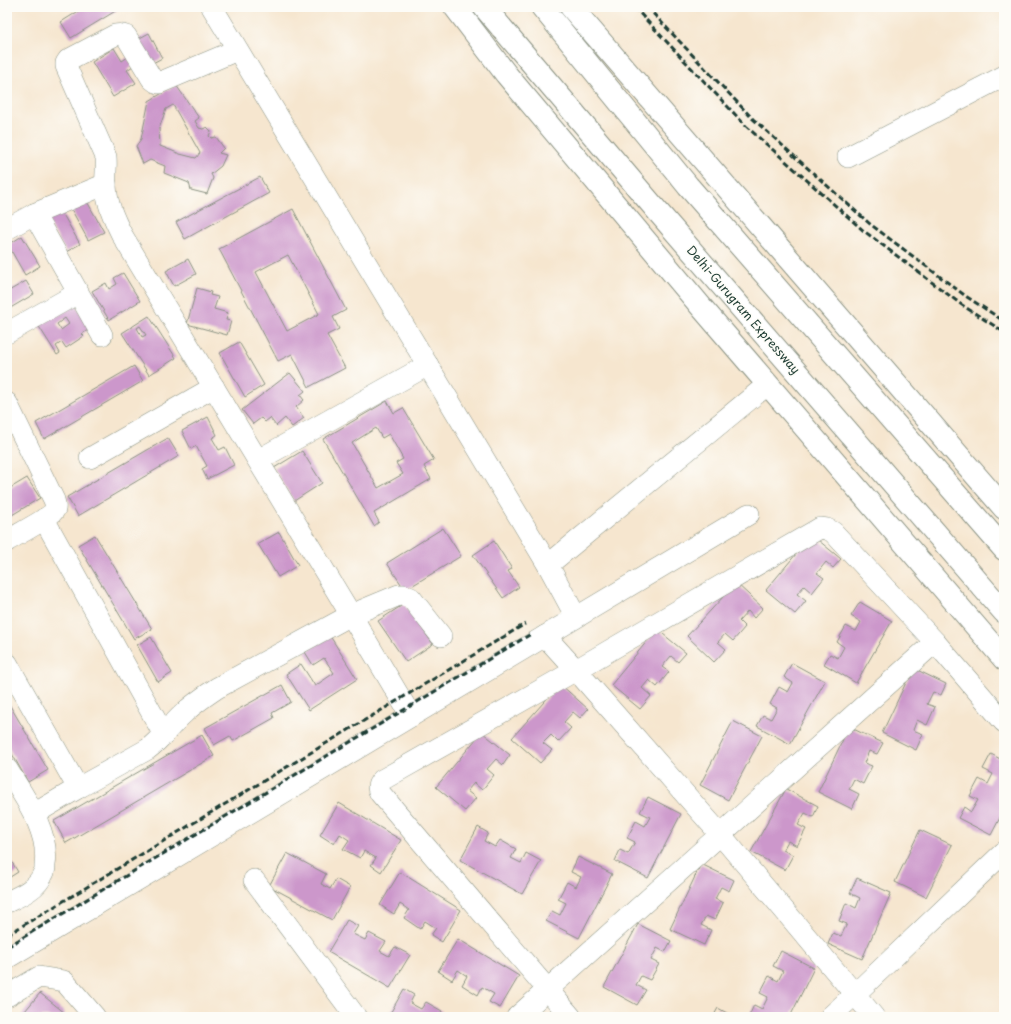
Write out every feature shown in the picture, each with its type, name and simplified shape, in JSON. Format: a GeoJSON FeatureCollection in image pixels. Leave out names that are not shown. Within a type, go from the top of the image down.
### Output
{"type":"FeatureCollection","features":[{"type":"Feature","properties":{"kind":"main road"},"geometry":{"type":"LineString","coordinates":[[455,7],[511,80],[767,385],[1004,659]]}},
{"type":"Feature","properties":{"kind":"main road","name":"Delhi-Gurugram Expressway"},"geometry":{"type":"LineString","coordinates":[[484,7],[659,213],[1004,612]]}},
{"type":"Feature","properties":{"kind":"main road"},"geometry":{"type":"LineString","coordinates":[[542,7],[688,186],[1004,549]]}},
{"type":"Feature","properties":{"kind":"main road"},"geometry":{"type":"LineString","coordinates":[[570,7],[1004,508]]}},
{"type":"Feature","properties":{"kind":"street"},"geometry":{"type":"LineString","coordinates":[[212,7],[548,565],[576,617]]}},
{"type":"Feature","properties":{"kind":"street"},"geometry":{"type":"LineString","coordinates":[[237,50],[159,83],[152,79],[126,36],[123,34],[115,35],[68,60],[66,63],[67,69],[106,157],[107,194],[113,217],[122,235],[411,716]]}},
{"type":"Feature","properties":{"kind":"street"},"geometry":{"type":"LineString","coordinates":[[848,157],[1004,76]]}},
{"type":"Feature","properties":{"kind":"street"},"geometry":{"type":"LineString","coordinates":[[7,229],[34,214],[106,184]]}},
{"type":"Feature","properties":{"kind":"street"},"geometry":{"type":"LineString","coordinates":[[34,214],[102,335]]}},
{"type":"Feature","properties":{"kind":"street"},"geometry":{"type":"LineString","coordinates":[[7,333],[78,293]]}},
{"type":"Feature","properties":{"kind":"street"},"geometry":{"type":"LineString","coordinates":[[258,460],[428,365]]}},
{"type":"Feature","properties":{"kind":"street"},"geometry":{"type":"LineString","coordinates":[[548,565],[767,385]]}},
{"type":"Feature","properties":{"kind":"street"},"geometry":{"type":"LineString","coordinates":[[90,458],[214,387]]}},
{"type":"Feature","properties":{"kind":"street"},"geometry":{"type":"LineString","coordinates":[[7,403],[56,507],[54,511],[44,518],[7,540]]}},
{"type":"Feature","properties":{"kind":"street"},"geometry":{"type":"LineString","coordinates":[[7,958],[749,514]]}},
{"type":"Feature","properties":{"kind":"street"},"geometry":{"type":"LineString","coordinates":[[44,518],[164,735]]}},
{"type":"Feature","properties":{"kind":"street"},"geometry":{"type":"LineString","coordinates":[[571,1017],[385,799],[378,787],[378,784],[382,780],[576,670],[820,528],[833,532],[935,642],[1004,722]]}},
{"type":"Feature","properties":{"kind":"street"},"geometry":{"type":"LineString","coordinates":[[34,814],[148,749],[164,735],[183,713],[201,698],[351,615],[388,599],[399,595],[404,595],[411,598],[441,636]]}},
{"type":"Feature","properties":{"kind":"street"},"geometry":{"type":"LineString","coordinates":[[544,636],[576,670],[720,834],[874,1017]]}},
{"type":"Feature","properties":{"kind":"street"},"geometry":{"type":"LineString","coordinates":[[518,1017],[935,642]]}},
{"type":"Feature","properties":{"kind":"street"},"geometry":{"type":"LineString","coordinates":[[7,663],[78,788]]}},
{"type":"Feature","properties":{"kind":"street"},"geometry":{"type":"LineString","coordinates":[[7,769],[34,814],[43,837],[46,858],[44,874],[36,884],[26,893],[7,902]]}},
{"type":"Feature","properties":{"kind":"street"},"geometry":{"type":"LineString","coordinates":[[830,1017],[1004,852]]}},
{"type":"Feature","properties":{"kind":"street"},"geometry":{"type":"LineString","coordinates":[[254,880],[356,1017]]}},
{"type":"Feature","properties":{"kind":"street"},"geometry":{"type":"LineString","coordinates":[[7,996],[40,976],[64,982],[95,1017]]}},
{"type":"Feature","properties":{"kind":"building"},"geometry":{"type":"Polygon","coordinates":[[[85,7],[122,7],[71,38],[61,22],[85,7]]]}},
{"type":"Feature","properties":{"kind":"building"},"geometry":{"type":"Polygon","coordinates":[[[149,33],[162,58],[151,64],[138,39],[149,33]]]}},
{"type":"Feature","properties":{"kind":"building"},"geometry":{"type":"Polygon","coordinates":[[[114,48],[122,61],[128,57],[133,66],[127,70],[136,83],[113,97],[92,62],[114,48]]]}},
{"type":"Feature","properties":{"kind":"building"},"geometry":{"type":"Polygon","coordinates":[[[176,85],[199,118],[195,121],[199,128],[203,129],[207,127],[211,131],[209,136],[211,138],[216,137],[224,148],[219,153],[226,155],[221,166],[211,174],[213,178],[207,194],[191,190],[189,183],[164,173],[165,166],[150,160],[143,164],[136,146],[141,139],[149,101],[176,85]],[[173,105],[166,109],[159,129],[160,146],[180,154],[196,158],[200,153],[173,105]]]}},
{"type":"Feature","properties":{"kind":"building"},"geometry":{"type":"Polygon","coordinates":[[[260,177],[269,193],[185,239],[176,222],[260,177]]]}},
{"type":"Feature","properties":{"kind":"building"},"geometry":{"type":"Polygon","coordinates":[[[84,196],[104,232],[88,240],[69,205],[84,196]]]}},
{"type":"Feature","properties":{"kind":"building"},"geometry":{"type":"Polygon","coordinates":[[[293,209],[346,310],[333,317],[339,329],[327,335],[345,368],[309,387],[292,354],[278,361],[219,249],[293,209]],[[288,255],[256,272],[287,331],[319,314],[288,255]]]}},
{"type":"Feature","properties":{"kind":"building"},"geometry":{"type":"Polygon","coordinates":[[[61,211],[80,244],[66,252],[47,219],[61,211]]]}},
{"type":"Feature","properties":{"kind":"building"},"geometry":{"type":"Polygon","coordinates":[[[22,236],[40,266],[25,275],[8,245],[22,236]]]}},
{"type":"Feature","properties":{"kind":"building"},"geometry":{"type":"Polygon","coordinates":[[[188,259],[196,274],[174,286],[166,271],[188,259]]]}},
{"type":"Feature","properties":{"kind":"building"},"geometry":{"type":"Polygon","coordinates":[[[123,273],[140,301],[109,320],[92,291],[106,283],[109,289],[117,284],[114,278],[123,273]]]}},
{"type":"Feature","properties":{"kind":"building"},"geometry":{"type":"Polygon","coordinates":[[[26,281],[34,294],[7,310],[7,292],[26,281]]]}},
{"type":"Feature","properties":{"kind":"building"},"geometry":{"type":"Polygon","coordinates":[[[197,288],[211,292],[210,295],[218,297],[214,309],[228,313],[226,320],[231,321],[227,335],[187,324],[197,288]]]}},
{"type":"Feature","properties":{"kind":"building"},"geometry":{"type":"Polygon","coordinates":[[[76,305],[91,328],[82,334],[84,336],[66,348],[62,342],[56,346],[60,353],[57,355],[38,325],[76,305]],[[65,318],[57,324],[61,330],[69,324],[65,318]]]}},
{"type":"Feature","properties":{"kind":"building"},"geometry":{"type":"Polygon","coordinates":[[[149,316],[176,358],[149,375],[122,333],[149,316]],[[140,326],[137,328],[142,337],[146,335],[140,326]]]}},
{"type":"Feature","properties":{"kind":"building"},"geometry":{"type":"Polygon","coordinates":[[[239,342],[264,385],[245,397],[220,353],[239,342]]]}},
{"type":"Feature","properties":{"kind":"building"},"geometry":{"type":"Polygon","coordinates":[[[134,366],[143,381],[44,439],[36,423],[134,366]]]}},
{"type":"Feature","properties":{"kind":"building"},"geometry":{"type":"Polygon","coordinates":[[[290,373],[305,391],[300,395],[304,400],[296,407],[304,418],[292,427],[285,418],[276,426],[270,418],[265,422],[261,418],[253,424],[242,410],[290,373]]]}},
{"type":"Feature","properties":{"kind":"building"},"geometry":{"type":"Polygon","coordinates":[[[387,401],[394,413],[403,408],[434,460],[424,466],[431,479],[374,513],[379,522],[374,526],[323,439],[387,401]],[[376,428],[352,443],[378,488],[403,474],[396,463],[403,459],[389,434],[382,438],[376,428]]]}},
{"type":"Feature","properties":{"kind":"building"},"geometry":{"type":"Polygon","coordinates":[[[208,417],[217,435],[212,438],[219,450],[225,447],[234,465],[207,479],[202,469],[207,466],[196,446],[191,449],[182,431],[208,417]]]}},
{"type":"Feature","properties":{"kind":"building"},"geometry":{"type":"Polygon","coordinates":[[[168,438],[179,456],[78,516],[67,497],[168,438]]]}},
{"type":"Feature","properties":{"kind":"building"},"geometry":{"type":"Polygon","coordinates":[[[302,451],[322,483],[294,501],[274,468],[302,451]]]}},
{"type":"Feature","properties":{"kind":"building"},"geometry":{"type":"Polygon","coordinates":[[[27,478],[40,498],[7,518],[7,490],[27,478]]]}},
{"type":"Feature","properties":{"kind":"building"},"geometry":{"type":"Polygon","coordinates":[[[443,528],[461,556],[405,590],[387,563],[443,528]]]}},
{"type":"Feature","properties":{"kind":"building"},"geometry":{"type":"Polygon","coordinates":[[[279,532],[298,565],[278,577],[258,544],[279,532]]]}},
{"type":"Feature","properties":{"kind":"building"},"geometry":{"type":"Polygon","coordinates":[[[95,535],[152,629],[134,639],[78,545],[95,535]]]}},
{"type":"Feature","properties":{"kind":"building"},"geometry":{"type":"Polygon","coordinates":[[[812,535],[841,559],[833,568],[826,562],[817,573],[824,578],[812,593],[804,586],[797,594],[806,601],[795,614],[766,590],[812,535]]]}},
{"type":"Feature","properties":{"kind":"building"},"geometry":{"type":"Polygon","coordinates":[[[494,541],[512,569],[508,571],[519,587],[503,598],[473,555],[494,541]]]}},
{"type":"Feature","properties":{"kind":"building"},"geometry":{"type":"Polygon","coordinates":[[[736,583],[763,608],[754,618],[748,611],[739,621],[745,627],[733,641],[725,634],[718,642],[726,649],[714,662],[687,636],[736,583]]]}},
{"type":"Feature","properties":{"kind":"building"},"geometry":{"type":"Polygon","coordinates":[[[860,602],[892,621],[856,683],[824,664],[830,654],[838,658],[844,647],[837,642],[846,626],[856,631],[861,622],[851,616],[860,602]]]}},
{"type":"Feature","properties":{"kind":"building"},"geometry":{"type":"Polygon","coordinates":[[[404,604],[433,644],[406,662],[378,621],[404,604]]]}},
{"type":"Feature","properties":{"kind":"building"},"geometry":{"type":"Polygon","coordinates":[[[657,629],[686,653],[678,662],[671,656],[662,667],[669,672],[657,687],[649,680],[642,688],[651,696],[640,709],[611,685],[657,629]]]}},
{"type":"Feature","properties":{"kind":"building"},"geometry":{"type":"Polygon","coordinates":[[[330,636],[357,679],[309,710],[286,674],[301,664],[315,686],[334,673],[324,658],[313,665],[305,652],[330,636]]]}},
{"type":"Feature","properties":{"kind":"building"},"geometry":{"type":"Polygon","coordinates":[[[151,637],[172,673],[158,682],[137,645],[151,637]]]}},
{"type":"Feature","properties":{"kind":"building"},"geometry":{"type":"Polygon","coordinates":[[[792,663],[825,681],[790,744],[757,726],[763,715],[771,719],[777,708],[770,704],[779,687],[788,692],[793,683],[784,677],[792,663]]]}},
{"type":"Feature","properties":{"kind":"building"},"geometry":{"type":"Polygon","coordinates":[[[913,668],[946,684],[941,695],[933,692],[927,704],[935,707],[927,725],[917,720],[913,730],[923,734],[916,750],[882,733],[913,668]]]}},
{"type":"Feature","properties":{"kind":"building"},"geometry":{"type":"Polygon","coordinates":[[[560,684],[588,709],[580,718],[573,712],[564,722],[571,728],[558,742],[551,735],[543,743],[552,750],[540,763],[512,738],[560,684]]]}},
{"type":"Feature","properties":{"kind":"building"},"geometry":{"type":"Polygon","coordinates":[[[282,685],[291,702],[272,713],[274,718],[233,741],[230,736],[214,745],[205,728],[282,685]]]}},
{"type":"Feature","properties":{"kind":"building"},"geometry":{"type":"Polygon","coordinates":[[[9,704],[48,770],[28,782],[7,745],[7,705],[9,704]]]}},
{"type":"Feature","properties":{"kind":"building"},"geometry":{"type":"Polygon","coordinates":[[[733,721],[762,736],[728,800],[700,785],[733,721]]]}},
{"type":"Feature","properties":{"kind":"building"},"geometry":{"type":"Polygon","coordinates":[[[849,727],[883,743],[877,754],[869,751],[864,763],[872,766],[863,784],[854,779],[849,789],[859,794],[852,809],[818,792],[849,727]]]}},
{"type":"Feature","properties":{"kind":"building"},"geometry":{"type":"Polygon","coordinates":[[[482,732],[510,755],[503,765],[496,759],[487,769],[494,775],[482,790],[474,783],[467,791],[476,798],[465,811],[436,787],[482,732]]]}},
{"type":"Feature","properties":{"kind":"building"},"geometry":{"type":"Polygon","coordinates":[[[202,735],[214,756],[66,843],[54,821],[202,735]]]}},
{"type":"Feature","properties":{"kind":"building"},"geometry":{"type":"Polygon","coordinates":[[[991,754],[1004,761],[1004,810],[991,835],[958,818],[964,807],[971,812],[978,800],[970,796],[979,779],[988,784],[993,774],[983,769],[991,754]]]}},
{"type":"Feature","properties":{"kind":"building"},"geometry":{"type":"Polygon","coordinates":[[[786,789],[818,806],[813,817],[805,813],[798,825],[806,829],[797,846],[788,841],[783,850],[793,855],[785,870],[751,852],[786,789]]]}},
{"type":"Feature","properties":{"kind":"building"},"geometry":{"type":"Polygon","coordinates":[[[648,797],[681,814],[648,878],[615,861],[620,850],[628,854],[635,842],[627,838],[636,821],[645,826],[650,817],[640,812],[648,797]]]}},
{"type":"Feature","properties":{"kind":"building"},"geometry":{"type":"Polygon","coordinates":[[[339,803],[401,840],[381,872],[371,865],[376,858],[364,851],[360,858],[343,849],[349,840],[340,834],[334,844],[320,835],[339,803]]]}},
{"type":"Feature","properties":{"kind":"building"},"geometry":{"type":"Polygon","coordinates":[[[478,827],[488,833],[484,841],[495,847],[500,840],[516,849],[511,858],[521,863],[526,853],[541,861],[522,894],[460,860],[478,827]]]}},
{"type":"Feature","properties":{"kind":"building"},"geometry":{"type":"Polygon","coordinates":[[[920,830],[952,845],[926,897],[895,882],[920,830]]]}},
{"type":"Feature","properties":{"kind":"building"},"geometry":{"type":"Polygon","coordinates":[[[287,853],[326,874],[321,884],[330,889],[336,879],[350,887],[332,920],[269,886],[287,853]]]}},
{"type":"Feature","properties":{"kind":"building"},"geometry":{"type":"Polygon","coordinates":[[[7,854],[18,872],[7,879],[7,854]]]}},
{"type":"Feature","properties":{"kind":"building"},"geometry":{"type":"Polygon","coordinates":[[[578,857],[612,874],[579,938],[546,921],[552,911],[560,915],[566,903],[558,899],[567,882],[576,887],[581,877],[571,872],[578,857]]]}},
{"type":"Feature","properties":{"kind":"building"},"geometry":{"type":"Polygon","coordinates":[[[701,864],[734,880],[729,891],[721,887],[715,899],[723,903],[715,920],[706,916],[701,925],[711,930],[704,945],[670,929],[701,864]]]}},
{"type":"Feature","properties":{"kind":"building"},"geometry":{"type":"Polygon","coordinates":[[[400,872],[461,910],[442,942],[431,935],[436,928],[425,921],[420,929],[404,918],[409,910],[400,904],[394,914],[380,905],[400,872]]]}},
{"type":"Feature","properties":{"kind":"building"},"geometry":{"type":"Polygon","coordinates":[[[857,878],[891,893],[862,959],[828,944],[833,933],[841,936],[847,924],[839,921],[846,903],[856,908],[860,898],[850,893],[857,878]]]}},
{"type":"Feature","properties":{"kind":"building"},"geometry":{"type":"Polygon","coordinates":[[[347,920],[358,926],[353,934],[365,940],[369,933],[386,942],[380,951],[389,956],[395,947],[410,955],[390,988],[328,952],[347,920]]]}},
{"type":"Feature","properties":{"kind":"building"},"geometry":{"type":"Polygon","coordinates":[[[638,924],[671,941],[665,952],[657,948],[651,960],[659,964],[650,980],[641,976],[636,985],[646,990],[637,1005],[604,987],[638,924]]]}},
{"type":"Feature","properties":{"kind":"building"},"geometry":{"type":"Polygon","coordinates":[[[458,939],[519,976],[500,1008],[489,1002],[494,994],[482,987],[478,995],[462,985],[467,976],[458,970],[452,980],[438,971],[458,939]]]}},
{"type":"Feature","properties":{"kind":"building"},"geometry":{"type":"Polygon","coordinates":[[[781,951],[814,968],[790,1017],[749,1016],[754,1005],[762,1009],[768,997],[760,993],[769,976],[778,981],[783,971],[773,966],[781,951]]]}},
{"type":"Feature","properties":{"kind":"building"},"geometry":{"type":"Polygon","coordinates":[[[404,989],[414,995],[410,1003],[421,1009],[426,1002],[442,1011],[439,1017],[388,1017],[404,989]]]}},
{"type":"Feature","properties":{"kind":"building"},"geometry":{"type":"Polygon","coordinates":[[[40,993],[65,1013],[63,1017],[20,1017],[40,993]]]}},
{"type":"Feature","properties":{"kind":"building"},"geometry":{"type":"Polygon","coordinates":[[[718,1008],[734,1017],[713,1017],[718,1008]]]}},
{"type":"Feature","properties":{"kind":"railway"},"geometry":{"type":"LineString","coordinates":[[634,7],[746,126],[864,231],[962,305],[1004,332]]}},
{"type":"Feature","properties":{"kind":"railway"},"geometry":{"type":"LineString","coordinates":[[647,7],[753,119],[870,224],[967,297],[1004,321]]}},
{"type":"Feature","properties":{"kind":"railway"},"geometry":{"type":"LineString","coordinates":[[7,935],[525,624]]}},
{"type":"Feature","properties":{"kind":"railway"},"geometry":{"type":"LineString","coordinates":[[7,947],[531,634]]}}]}
